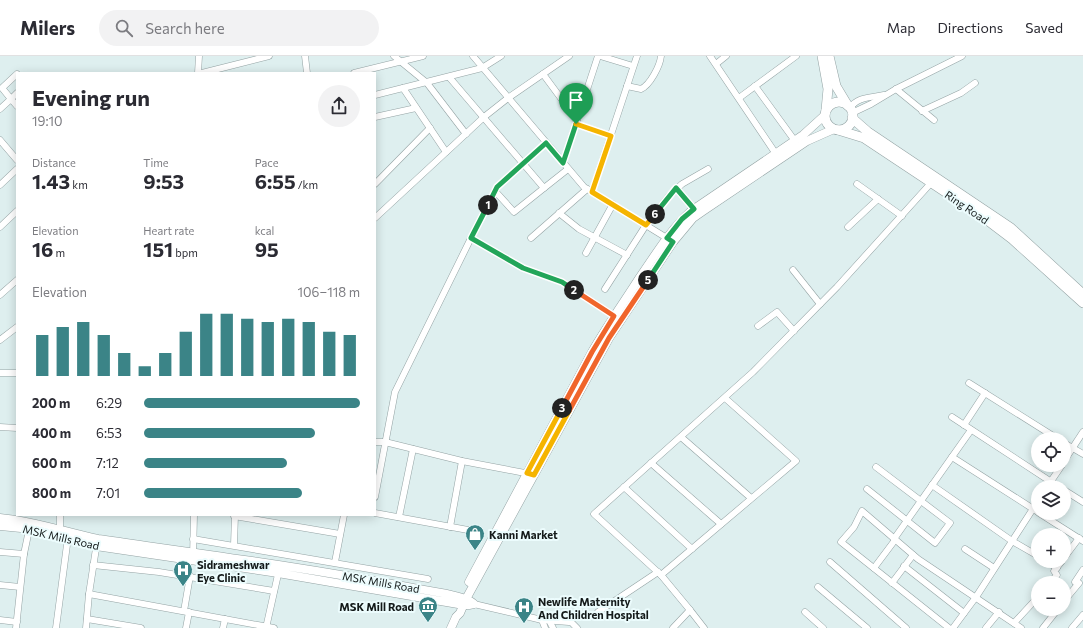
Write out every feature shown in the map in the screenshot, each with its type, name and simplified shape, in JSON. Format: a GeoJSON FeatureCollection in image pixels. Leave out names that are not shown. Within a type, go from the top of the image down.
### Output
{"type":"FeatureCollection","features":[{"type":"Feature","properties":{"kind":"highway"},"geometry":{"type":"LineString","coordinates":[[822,56],[828,89],[826,113],[826,121],[829,126],[836,130],[849,126],[851,111],[841,102],[829,106],[826,113]]}},
{"type":"Feature","properties":{"kind":"highway","name":"Ring Road"},"geometry":{"type":"LineString","coordinates":[[829,56],[836,86],[851,111],[868,132],[1011,228],[1083,294]]}},
{"type":"Feature","properties":{"kind":"highway","name":"Ring Road"},"geometry":{"type":"LineString","coordinates":[[836,130],[864,138],[1012,238],[1083,303]]}},
{"type":"Feature","properties":{"kind":"main road"},"geometry":{"type":"LineString","coordinates":[[451,628],[456,617],[455,612],[531,474],[609,338],[682,219],[694,209],[794,141],[826,113]]}},
{"type":"Feature","properties":{"kind":"main road"},"geometry":{"type":"LineString","coordinates":[[531,474],[592,352],[614,316],[670,240],[693,218],[807,141],[836,130]]}},
{"type":"Feature","properties":{"kind":"main road","name":"MSK Mills Road"},"geometry":{"type":"LineString","coordinates":[[0,518],[24,521],[64,535]]}},
{"type":"Feature","properties":{"kind":"main road","name":"MSK Mills Road"},"geometry":{"type":"LineString","coordinates":[[0,526],[279,569],[462,601],[471,600],[474,604]]}},
{"type":"Feature","properties":{"kind":"street"},"geometry":{"type":"LineString","coordinates":[[198,72],[199,56]]}},
{"type":"Feature","properties":{"kind":"street"},"geometry":{"type":"LineString","coordinates":[[242,56],[242,63]]}},
{"type":"Feature","properties":{"kind":"street"},"geometry":{"type":"LineString","coordinates":[[206,72],[269,56]]}},
{"type":"Feature","properties":{"kind":"street"},"geometry":{"type":"LineString","coordinates":[[305,56],[307,72]]}},
{"type":"Feature","properties":{"kind":"street"},"geometry":{"type":"LineString","coordinates":[[394,56],[427,83],[466,134]]}},
{"type":"Feature","properties":{"kind":"street"},"geometry":{"type":"LineString","coordinates":[[358,72],[423,56]]}},
{"type":"Feature","properties":{"kind":"street"},"geometry":{"type":"LineString","coordinates":[[473,56],[563,163],[590,190],[670,240]]}},
{"type":"Feature","properties":{"kind":"street"},"geometry":{"type":"LineString","coordinates":[[376,95],[482,68],[501,56]]}},
{"type":"Feature","properties":{"kind":"street"},"geometry":{"type":"LineString","coordinates":[[376,217],[484,118],[508,98],[569,56]]}},
{"type":"Feature","properties":{"kind":"street"},"geometry":{"type":"LineString","coordinates":[[563,163],[599,56],[633,66]]}},
{"type":"Feature","properties":{"kind":"street"},"geometry":{"type":"LineString","coordinates":[[531,238],[590,190],[611,136],[637,56]]}},
{"type":"Feature","properties":{"kind":"street"},"geometry":{"type":"LineString","coordinates":[[627,86],[641,89],[644,88],[660,63],[661,56]]}},
{"type":"Feature","properties":{"kind":"street"},"geometry":{"type":"LineString","coordinates":[[710,56],[776,154]]}},
{"type":"Feature","properties":{"kind":"street"},"geometry":{"type":"LineString","coordinates":[[716,64],[726,56]]}},
{"type":"Feature","properties":{"kind":"street"},"geometry":{"type":"LineString","coordinates":[[738,98],[789,59],[796,56]]}},
{"type":"Feature","properties":{"kind":"street"},"geometry":{"type":"LineString","coordinates":[[851,111],[871,104],[962,56]]}},
{"type":"Feature","properties":{"kind":"street"},"geometry":{"type":"LineString","coordinates":[[543,74],[576,122],[611,136]]}},
{"type":"Feature","properties":{"kind":"street"},"geometry":{"type":"LineString","coordinates":[[16,75],[2,88],[16,105]]}},
{"type":"Feature","properties":{"kind":"street"},"geometry":{"type":"LineString","coordinates":[[449,77],[544,188]]}},
{"type":"Feature","properties":{"kind":"street"},"geometry":{"type":"LineString","coordinates":[[922,111],[961,93],[975,83]]}},
{"type":"Feature","properties":{"kind":"street"},"geometry":{"type":"LineString","coordinates":[[755,86],[794,141]]}},
{"type":"Feature","properties":{"kind":"street"},"geometry":{"type":"LineString","coordinates":[[403,88],[446,152]]}},
{"type":"Feature","properties":{"kind":"street"},"geometry":{"type":"LineString","coordinates":[[896,90],[934,120]]}},
{"type":"Feature","properties":{"kind":"street"},"geometry":{"type":"LineString","coordinates":[[0,109],[16,94]]}},
{"type":"Feature","properties":{"kind":"street"},"geometry":{"type":"LineString","coordinates":[[851,111],[854,102],[858,100],[889,94]]}},
{"type":"Feature","properties":{"kind":"street"},"geometry":{"type":"LineString","coordinates":[[376,117],[416,108]]}},
{"type":"Feature","properties":{"kind":"street"},"geometry":{"type":"LineString","coordinates":[[376,182],[430,128]]}},
{"type":"Feature","properties":{"kind":"street"},"geometry":{"type":"LineString","coordinates":[[0,140],[16,159]]}},
{"type":"Feature","properties":{"kind":"street"},"geometry":{"type":"LineString","coordinates":[[376,492],[395,392],[497,187],[546,143]]}},
{"type":"Feature","properties":{"kind":"street"},"geometry":{"type":"LineString","coordinates":[[0,152],[6,147]]}},
{"type":"Feature","properties":{"kind":"street"},"geometry":{"type":"LineString","coordinates":[[495,191],[514,212],[568,168]]}},
{"type":"Feature","properties":{"kind":"street"},"geometry":{"type":"LineString","coordinates":[[605,289],[646,225],[676,188],[708,169]]}},
{"type":"Feature","properties":{"kind":"street"},"geometry":{"type":"LineString","coordinates":[[0,185],[16,170]]}},
{"type":"Feature","properties":{"kind":"street"},"geometry":{"type":"LineString","coordinates":[[704,628],[660,574],[594,514],[753,372],[820,304],[931,183]]}},
{"type":"Feature","properties":{"kind":"street"},"geometry":{"type":"LineString","coordinates":[[857,184],[902,216]]}},
{"type":"Feature","properties":{"kind":"street"},"geometry":{"type":"LineString","coordinates":[[676,188],[694,209]]}},
{"type":"Feature","properties":{"kind":"street"},"geometry":{"type":"LineString","coordinates":[[848,227],[878,199]]}},
{"type":"Feature","properties":{"kind":"street"},"geometry":{"type":"LineString","coordinates":[[586,253],[612,204]]}},
{"type":"Feature","properties":{"kind":"street"},"geometry":{"type":"LineString","coordinates":[[1,226],[16,212]]}},
{"type":"Feature","properties":{"kind":"street"},"geometry":{"type":"LineString","coordinates":[[560,213],[579,229],[627,254]]}},
{"type":"Feature","properties":{"kind":"street"},"geometry":{"type":"LineString","coordinates":[[471,238],[523,268],[562,282],[614,316]]}},
{"type":"Feature","properties":{"kind":"street"},"geometry":{"type":"LineString","coordinates":[[793,270],[820,304]]}},
{"type":"Feature","properties":{"kind":"street"},"geometry":{"type":"LineString","coordinates":[[0,295],[16,281]]}},
{"type":"Feature","properties":{"kind":"street"},"geometry":{"type":"LineString","coordinates":[[758,326],[777,312],[794,331]]}},
{"type":"Feature","properties":{"kind":"street"},"geometry":{"type":"LineString","coordinates":[[0,340],[16,328]]}},
{"type":"Feature","properties":{"kind":"street"},"geometry":{"type":"LineString","coordinates":[[0,373],[16,373]]}},
{"type":"Feature","properties":{"kind":"street"},"geometry":{"type":"LineString","coordinates":[[970,383],[1047,432]]}},
{"type":"Feature","properties":{"kind":"street"},"geometry":{"type":"LineString","coordinates":[[964,425],[985,393]]}},
{"type":"Feature","properties":{"kind":"street"},"geometry":{"type":"LineString","coordinates":[[598,612],[660,574],[692,549],[796,461],[725,398]]}},
{"type":"Feature","properties":{"kind":"street"},"geometry":{"type":"LineString","coordinates":[[952,417],[1043,480]]}},
{"type":"Feature","properties":{"kind":"street"},"geometry":{"type":"LineString","coordinates":[[0,427],[16,428]]}},
{"type":"Feature","properties":{"kind":"street"},"geometry":{"type":"LineString","coordinates":[[874,568],[971,430]]}},
{"type":"Feature","properties":{"kind":"street"},"geometry":{"type":"LineString","coordinates":[[1071,451],[1083,432]]}},
{"type":"Feature","properties":{"kind":"street"},"geometry":{"type":"LineString","coordinates":[[681,437],[751,498]]}},
{"type":"Feature","properties":{"kind":"street"},"geometry":{"type":"LineString","coordinates":[[376,442],[385,442],[462,461],[531,474]]}},
{"type":"Feature","properties":{"kind":"street"},"geometry":{"type":"LineString","coordinates":[[1073,448],[1083,454]]}},
{"type":"Feature","properties":{"kind":"street"},"geometry":{"type":"LineString","coordinates":[[399,517],[413,449]]}},
{"type":"Feature","properties":{"kind":"street"},"geometry":{"type":"LineString","coordinates":[[952,457],[1031,507]]}},
{"type":"Feature","properties":{"kind":"street"},"geometry":{"type":"LineString","coordinates":[[450,526],[462,461]]}},
{"type":"Feature","properties":{"kind":"street"},"geometry":{"type":"LineString","coordinates":[[651,463],[721,524]]}},
{"type":"Feature","properties":{"kind":"street"},"geometry":{"type":"LineString","coordinates":[[867,489],[935,543],[950,523],[876,467]]}},
{"type":"Feature","properties":{"kind":"street"},"geometry":{"type":"LineString","coordinates":[[932,485],[1012,541],[1031,552]]}},
{"type":"Feature","properties":{"kind":"street"},"geometry":{"type":"LineString","coordinates":[[624,487],[692,549]]}},
{"type":"Feature","properties":{"kind":"street"},"geometry":{"type":"LineString","coordinates":[[1071,494],[1083,502]]}},
{"type":"Feature","properties":{"kind":"street"},"geometry":{"type":"LineString","coordinates":[[949,628],[841,542],[854,527],[862,511],[913,555],[1021,628]]}},
{"type":"Feature","properties":{"kind":"street"},"geometry":{"type":"LineString","coordinates":[[376,513],[478,532]]}},
{"type":"Feature","properties":{"kind":"street"},"geometry":{"type":"LineString","coordinates":[[56,628],[64,535],[60,516]]}},
{"type":"Feature","properties":{"kind":"street"},"geometry":{"type":"LineString","coordinates":[[193,556],[194,516]]}},
{"type":"Feature","properties":{"kind":"street"},"geometry":{"type":"LineString","coordinates":[[234,545],[234,516],[340,534]]}},
{"type":"Feature","properties":{"kind":"street"},"geometry":{"type":"LineString","coordinates":[[335,562],[344,516]]}},
{"type":"Feature","properties":{"kind":"street"},"geometry":{"type":"LineString","coordinates":[[953,628],[976,597],[1012,541],[1031,518]]}},
{"type":"Feature","properties":{"kind":"street"},"geometry":{"type":"LineString","coordinates":[[1051,520],[1081,540],[1071,551]]}},
{"type":"Feature","properties":{"kind":"street"},"geometry":{"type":"LineString","coordinates":[[0,620],[17,625],[24,554],[29,530]]}},
{"type":"Feature","properties":{"kind":"street"},"geometry":{"type":"LineString","coordinates":[[193,539],[428,579]]}},
{"type":"Feature","properties":{"kind":"street"},"geometry":{"type":"LineString","coordinates":[[86,628],[89,594],[97,542]]}},
{"type":"Feature","properties":{"kind":"street"},"geometry":{"type":"LineString","coordinates":[[965,549],[994,568]]}},
{"type":"Feature","properties":{"kind":"street"},"geometry":{"type":"LineString","coordinates":[[0,552],[24,554]]}},
{"type":"Feature","properties":{"kind":"street"},"geometry":{"type":"LineString","coordinates":[[892,583],[913,555]]}},
{"type":"Feature","properties":{"kind":"street"},"geometry":{"type":"LineString","coordinates":[[830,562],[906,628]]}},
{"type":"Feature","properties":{"kind":"street"},"geometry":{"type":"LineString","coordinates":[[93,565],[190,576],[274,591]]}},
{"type":"Feature","properties":{"kind":"street"},"geometry":{"type":"LineString","coordinates":[[904,566],[964,613]]}},
{"type":"Feature","properties":{"kind":"street"},"geometry":{"type":"LineString","coordinates":[[1056,576],[1054,571],[1057,568]]}},
{"type":"Feature","properties":{"kind":"street"},"geometry":{"type":"LineString","coordinates":[[266,627],[279,569]]}},
{"type":"Feature","properties":{"kind":"street"},"geometry":{"type":"LineString","coordinates":[[1071,592],[1078,583],[1075,582],[1083,570]]}},
{"type":"Feature","properties":{"kind":"street"},"geometry":{"type":"LineString","coordinates":[[186,628],[186,612],[190,576]]}},
{"type":"Feature","properties":{"kind":"street"},"geometry":{"type":"LineString","coordinates":[[0,585],[20,587]]}},
{"type":"Feature","properties":{"kind":"street"},"geometry":{"type":"LineString","coordinates":[[818,587],[867,628]]}},
{"type":"Feature","properties":{"kind":"street"},"geometry":{"type":"LineString","coordinates":[[89,594],[274,628]]}},
{"type":"Feature","properties":{"kind":"street"},"geometry":{"type":"LineString","coordinates":[[474,604],[542,620],[569,622],[577,628]]}},
{"type":"Feature","properties":{"kind":"street"},"geometry":{"type":"LineString","coordinates":[[1014,623],[1031,605]]}},
{"type":"Feature","properties":{"kind":"street"},"geometry":{"type":"LineString","coordinates":[[673,628],[690,610]]}},
{"type":"Feature","properties":{"kind":"street"},"geometry":{"type":"LineString","coordinates":[[805,612],[823,628]]}},
{"type":"Feature","properties":{"kind":"street"},"geometry":{"type":"LineString","coordinates":[[986,628],[999,612]]}},
{"type":"Feature","properties":{"kind":"street"},"geometry":{"type":"LineString","coordinates":[[1072,628],[1083,615]]}},
{"type":"Feature","properties":{"kind":"street"},"geometry":{"type":"LineString","coordinates":[[1043,628],[1052,616]]}},
{"type":"Feature","properties":{"kind":"street"},"geometry":{"type":"LineString","coordinates":[[87,619],[141,628]]}},
{"type":"Feature","properties":{"kind":"street"},"geometry":{"type":"LineString","coordinates":[[223,628],[225,619]]}},
{"type":"Feature","properties":{"kind":"street"},"geometry":{"type":"LineString","coordinates":[[542,620],[545,628]]}},
{"type":"Feature","properties":{"kind":"street"},"geometry":{"type":"LineString","coordinates":[[549,620],[553,628]]}},
{"type":"Feature","properties":{"kind":"place","name":"Kanni Market"},"geometry":{"type":"Point","coordinates":[475,551]}},
{"type":"Feature","properties":{"kind":"place","name":"Sidrameshwar Eye Clinic"},"geometry":{"type":"Point","coordinates":[183,587]}},
{"type":"Feature","properties":{"kind":"place","name":"MSK Mill Road"},"geometry":{"type":"Point","coordinates":[428,623]}},
{"type":"Feature","properties":{"kind":"place","name":"Newlife Maternity And Children Hospital"},"geometry":{"type":"Point","coordinates":[524,624]}},
{"type":"Feature","properties":{"kind":"route"},"geometry":{"type":"LineString","coordinates":[[576,124],[611,136],[592,192],[646,225],[676,188],[694,209],[682,219],[667,238],[673,242],[609,338],[534,475],[527,473],[592,352],[614,316],[562,282],[523,268],[471,238],[497,187],[546,143],[563,163],[576,124]]}}]}
